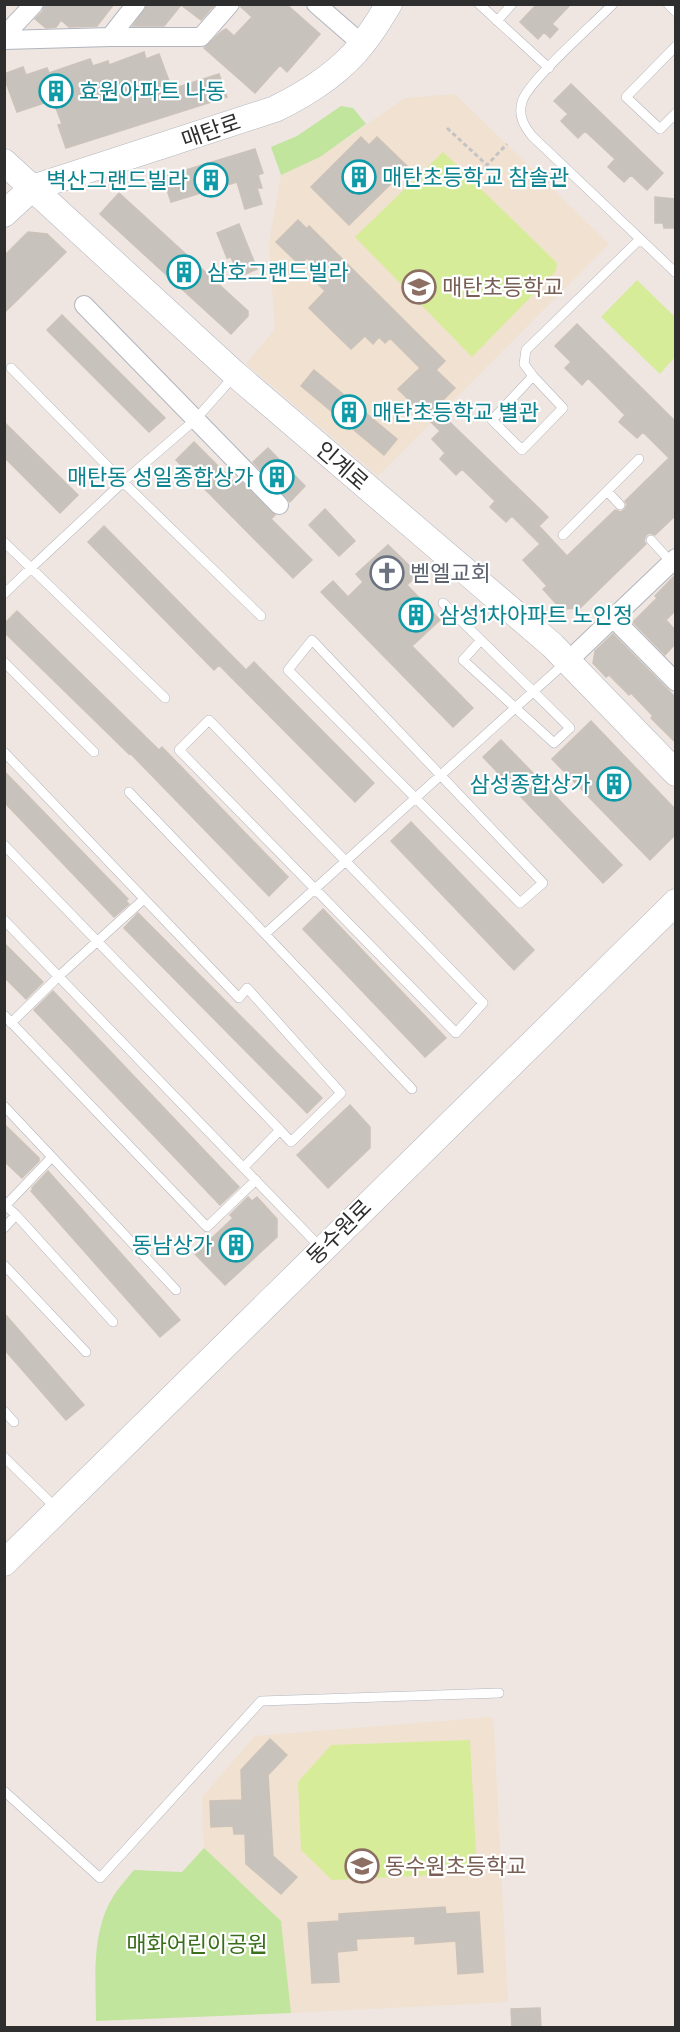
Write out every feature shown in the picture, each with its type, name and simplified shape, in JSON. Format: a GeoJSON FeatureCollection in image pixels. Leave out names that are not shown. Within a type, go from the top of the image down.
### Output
{"type":"FeatureCollection","features":[{"type":"Feature","properties":{"kind":"street"},"geometry":{"type":"LineString","coordinates":[[4,38],[34,4]]}},
{"type":"Feature","properties":{"kind":"street"},"geometry":{"type":"LineString","coordinates":[[110,37],[136,4]]}},
{"type":"Feature","properties":{"kind":"street"},"geometry":{"type":"LineString","coordinates":[[4,38],[201,37],[230,4]]}},
{"type":"Feature","properties":{"kind":"street"},"geometry":{"type":"LineString","coordinates":[[316,4],[362,44]]}},
{"type":"Feature","properties":{"kind":"street","name":"매탄로"},"geometry":{"type":"LineString","coordinates":[[4,214],[32,188],[275,109],[304,94],[336,72],[362,44],[389,4]]}},
{"type":"Feature","properties":{"kind":"street","name":"인계로"},"geometry":{"type":"LineString","coordinates":[[4,162],[235,374],[568,661],[675,772]]}},
{"type":"Feature","properties":{"kind":"street"},"geometry":{"type":"LineString","coordinates":[[84,305],[279,506]]}},
{"type":"Feature","properties":{"kind":"street"},"geometry":{"type":"LineString","coordinates":[[568,661],[673,560]]}},
{"type":"Feature","properties":{"kind":"street"},"geometry":{"type":"LineString","coordinates":[[612,617],[673,675]]}},
{"type":"Feature","properties":{"kind":"street","name":"동수원로"},"geometry":{"type":"LineString","coordinates":[[4,1563],[675,903]]}},
{"type":"Feature","properties":{"kind":"lane"},"geometry":{"type":"LineString","coordinates":[[479,4],[549,68]]}},
{"type":"Feature","properties":{"kind":"lane"},"geometry":{"type":"LineString","coordinates":[[497,21],[512,4]]}},
{"type":"Feature","properties":{"kind":"lane"},"geometry":{"type":"LineString","coordinates":[[613,4],[532,85],[522,102],[520,113],[523,125],[532,136],[675,273]]}},
{"type":"Feature","properties":{"kind":"lane"},"geometry":{"type":"LineString","coordinates":[[668,4],[675,12]]}},
{"type":"Feature","properties":{"kind":"lane"},"geometry":{"type":"LineString","coordinates":[[675,46],[626,97],[660,129],[675,112]]}},
{"type":"Feature","properties":{"kind":"lane"},"geometry":{"type":"LineString","coordinates":[[533,376],[492,420],[522,450],[563,408],[524,364],[526,350],[639,240]]}},
{"type":"Feature","properties":{"kind":"lane"},"geometry":{"type":"LineString","coordinates":[[11,368],[123,482],[261,616]]}},
{"type":"Feature","properties":{"kind":"lane"},"geometry":{"type":"LineString","coordinates":[[4,594],[123,482],[196,419],[235,374]]}},
{"type":"Feature","properties":{"kind":"lane"},"geometry":{"type":"LineString","coordinates":[[563,535],[639,459]]}},
{"type":"Feature","properties":{"kind":"lane"},"geometry":{"type":"LineString","coordinates":[[607,491],[620,506]]}},
{"type":"Feature","properties":{"kind":"lane"},"geometry":{"type":"LineString","coordinates":[[651,540],[673,560]]}},
{"type":"Feature","properties":{"kind":"lane"},"geometry":{"type":"LineString","coordinates":[[4,542],[165,698]]}},
{"type":"Feature","properties":{"kind":"lane"},"geometry":{"type":"LineString","coordinates":[[443,603],[481,640],[534,692],[570,728],[554,743],[463,660],[481,640]]}},
{"type":"Feature","properties":{"kind":"lane"},"geometry":{"type":"LineString","coordinates":[[312,640],[543,882],[520,903],[415,798],[288,670],[312,640]]}},
{"type":"Feature","properties":{"kind":"lane"},"geometry":{"type":"LineString","coordinates":[[265,934],[568,661]]}},
{"type":"Feature","properties":{"kind":"lane"},"geometry":{"type":"LineString","coordinates":[[4,662],[94,752]]}},
{"type":"Feature","properties":{"kind":"lane"},"geometry":{"type":"LineString","coordinates":[[208,720],[346,862],[483,1003],[456,1033],[179,750],[208,720]]}},
{"type":"Feature","properties":{"kind":"lane"},"geometry":{"type":"LineString","coordinates":[[4,752],[239,998],[247,988],[340,1093],[291,1142],[4,846]]}},
{"type":"Feature","properties":{"kind":"lane"},"geometry":{"type":"LineString","coordinates":[[129,792],[412,1089]]}},
{"type":"Feature","properties":{"kind":"lane"},"geometry":{"type":"LineString","coordinates":[[144,899],[8,1019],[207,1227],[256,1180]]}},
{"type":"Feature","properties":{"kind":"lane"},"geometry":{"type":"LineString","coordinates":[[4,920],[322,1249]]}},
{"type":"Feature","properties":{"kind":"lane"},"geometry":{"type":"LineString","coordinates":[[4,1106],[176,1290]]}},
{"type":"Feature","properties":{"kind":"lane"},"geometry":{"type":"LineString","coordinates":[[243,1167],[280,1130]]}},
{"type":"Feature","properties":{"kind":"lane"},"geometry":{"type":"LineString","coordinates":[[52,1156],[5,1204],[113,1322]]}},
{"type":"Feature","properties":{"kind":"lane"},"geometry":{"type":"LineString","coordinates":[[4,1227],[16,1215]]}},
{"type":"Feature","properties":{"kind":"lane"},"geometry":{"type":"LineString","coordinates":[[4,1265],[86,1352]]}},
{"type":"Feature","properties":{"kind":"lane"},"geometry":{"type":"LineString","coordinates":[[4,1411],[14,1422]]}},
{"type":"Feature","properties":{"kind":"lane"},"geometry":{"type":"LineString","coordinates":[[4,1457],[58,1511]]}},
{"type":"Feature","properties":{"kind":"lane"},"geometry":{"type":"LineString","coordinates":[[4,1791],[100,1878],[261,1701],[500,1693]]}},
{"type":"Feature","properties":{"kind":"path"},"geometry":{"type":"LineString","coordinates":[[447,128],[487,165],[507,144]]}},
{"type":"Feature","properties":{"kind":"shaded area","name":"매탄초등학교"},"geometry":{"type":"Polygon","coordinates":[[[455,94],[609,244],[378,476],[246,364],[275,329],[269,242],[281,175],[320,157],[405,98],[455,94]]]}},
{"type":"Feature","properties":{"kind":"shaded area","name":"동수원초등학교"},"geometry":{"type":"Polygon","coordinates":[[[492,1717],[508,2002],[291,2013],[281,1921],[204,1848],[202,1797],[255,1736],[492,1717]]]}},
{"type":"Feature","properties":{"kind":"green space"},"geometry":{"type":"Polygon","coordinates":[[[341,106],[353,108],[366,124],[320,157],[281,175],[271,147],[297,136],[341,106]]]}},
{"type":"Feature","properties":{"kind":"green space"},"geometry":{"type":"Polygon","coordinates":[[[443,152],[557,263],[556,271],[472,357],[355,237],[443,152]]]}},
{"type":"Feature","properties":{"kind":"green space"},"geometry":{"type":"Polygon","coordinates":[[[637,280],[675,317],[675,357],[660,374],[601,317],[637,280]]]}},
{"type":"Feature","properties":{"kind":"green space"},"geometry":{"type":"Polygon","coordinates":[[[470,1740],[477,1873],[332,1880],[301,1850],[298,1782],[331,1745],[470,1740]]]}},
{"type":"Feature","properties":{"kind":"green space","name":"매화어린이공원"},"geometry":{"type":"Polygon","coordinates":[[[204,1848],[281,1921],[291,2013],[96,2021],[95,1971],[98,1938],[102,1922],[116,1892],[134,1870],[182,1872],[204,1848]]]}},
{"type":"Feature","properties":{"kind":"building"},"geometry":{"type":"Polygon","coordinates":[[[45,4],[114,4],[97,26],[69,27],[61,20],[56,27],[46,28],[35,19],[43,11],[45,4]]]}},
{"type":"Feature","properties":{"kind":"building"},"geometry":{"type":"Polygon","coordinates":[[[148,4],[215,4],[201,20],[181,5],[164,26],[133,26],[148,4]]]}},
{"type":"Feature","properties":{"kind":"building"},"geometry":{"type":"Polygon","coordinates":[[[241,4],[286,4],[320,34],[287,72],[280,65],[255,93],[204,48],[226,29],[234,36],[252,17],[241,7],[241,4]]]}},
{"type":"Feature","properties":{"kind":"building"},"geometry":{"type":"Polygon","coordinates":[[[537,4],[571,4],[552,24],[558,29],[550,38],[544,32],[538,39],[520,22],[537,4]]]}},
{"type":"Feature","properties":{"kind":"building"},"geometry":{"type":"Polygon","coordinates":[[[144,52],[146,59],[159,54],[172,89],[219,74],[227,97],[66,148],[58,125],[62,124],[53,100],[17,112],[4,77],[4,74],[23,67],[26,75],[47,68],[49,73],[90,59],[93,66],[108,61],[109,65],[144,52]]]}},
{"type":"Feature","properties":{"kind":"building"},"geometry":{"type":"Polygon","coordinates":[[[571,84],[663,173],[647,190],[631,175],[624,182],[608,167],[615,159],[585,131],[578,138],[561,121],[568,114],[554,101],[571,84]]]}},
{"type":"Feature","properties":{"kind":"building","name":"매탄초등학교 참솔관"},"geometry":{"type":"Polygon","coordinates":[[[361,137],[369,145],[377,137],[408,167],[349,225],[311,187],[361,137]]]}},
{"type":"Feature","properties":{"kind":"building","name":"벽산그랜드빌라"},"geometry":{"type":"Polygon","coordinates":[[[255,149],[263,173],[258,175],[262,188],[257,188],[262,204],[245,209],[237,182],[171,202],[163,177],[255,149]]]}},
{"type":"Feature","properties":{"kind":"building","name":"삼호그랜드빌라"},"geometry":{"type":"Polygon","coordinates":[[[119,193],[248,311],[248,316],[231,334],[100,214],[119,193]]]}},
{"type":"Feature","properties":{"kind":"building"},"geometry":{"type":"Polygon","coordinates":[[[655,197],[675,199],[675,228],[664,228],[663,223],[655,223],[655,197]]]}},
{"type":"Feature","properties":{"kind":"building"},"geometry":{"type":"Polygon","coordinates":[[[298,220],[307,229],[309,226],[445,361],[436,370],[455,388],[435,408],[548,517],[539,526],[567,556],[615,510],[621,512],[625,509],[627,504],[625,501],[669,458],[643,432],[637,438],[619,422],[625,415],[588,378],[582,385],[565,368],[571,362],[555,346],[577,324],[675,421],[675,516],[655,535],[650,533],[646,535],[644,541],[646,544],[580,608],[561,609],[543,589],[547,586],[523,560],[540,544],[512,516],[506,522],[490,507],[495,501],[462,469],[456,475],[440,459],[445,453],[432,439],[440,431],[398,389],[420,368],[390,338],[385,343],[379,337],[373,344],[365,336],[351,349],[309,308],[325,291],[316,282],[323,274],[307,258],[300,265],[276,242],[298,220]]]}},
{"type":"Feature","properties":{"kind":"building","name":"삼호그랜드빌라"},"geometry":{"type":"Polygon","coordinates":[[[239,224],[257,269],[239,277],[231,257],[227,258],[217,233],[239,224]]]}},
{"type":"Feature","properties":{"kind":"building"},"geometry":{"type":"Polygon","coordinates":[[[28,232],[47,234],[66,252],[4,313],[4,256],[28,232]]]}},
{"type":"Feature","properties":{"kind":"building"},"geometry":{"type":"Polygon","coordinates":[[[62,315],[165,418],[149,432],[47,330],[62,315]]]}},
{"type":"Feature","properties":{"kind":"building","name":"매탄초등학교 별관"},"geometry":{"type":"Polygon","coordinates":[[[314,370],[397,439],[384,455],[301,386],[314,370]]]}},
{"type":"Feature","properties":{"kind":"building"},"geometry":{"type":"Polygon","coordinates":[[[4,422],[78,495],[60,513],[4,457],[4,422]]]}},
{"type":"Feature","properties":{"kind":"building"},"geometry":{"type":"Polygon","coordinates":[[[194,442],[234,482],[237,478],[275,515],[271,519],[312,560],[293,578],[176,460],[194,442]]]}},
{"type":"Feature","properties":{"kind":"building","name":"매탄동 성일종합상가"},"geometry":{"type":"Polygon","coordinates":[[[268,448],[305,486],[290,502],[253,462],[268,448]]]}},
{"type":"Feature","properties":{"kind":"building"},"geometry":{"type":"Polygon","coordinates":[[[325,509],[355,541],[339,556],[309,525],[325,509]]]}},
{"type":"Feature","properties":{"kind":"building"},"geometry":{"type":"Polygon","coordinates":[[[104,526],[246,670],[254,662],[374,783],[355,802],[219,665],[214,670],[88,542],[104,526]]]}},
{"type":"Feature","properties":{"kind":"building"},"geometry":{"type":"Polygon","coordinates":[[[388,545],[418,574],[407,585],[440,620],[412,646],[473,708],[453,727],[321,592],[333,581],[348,597],[363,582],[356,574],[388,545]]]}},
{"type":"Feature","properties":{"kind":"building"},"geometry":{"type":"Polygon","coordinates":[[[675,575],[675,611],[666,620],[675,630],[675,644],[665,655],[633,622],[657,598],[655,596],[675,575]]]}},
{"type":"Feature","properties":{"kind":"building"},"geometry":{"type":"Polygon","coordinates":[[[17,611],[159,750],[162,747],[288,877],[269,896],[130,753],[4,632],[4,624],[17,611]]]}},
{"type":"Feature","properties":{"kind":"building"},"geometry":{"type":"Polygon","coordinates":[[[613,634],[675,697],[675,742],[651,718],[653,716],[631,693],[629,695],[609,675],[606,677],[593,663],[595,651],[613,634]]]}},
{"type":"Feature","properties":{"kind":"building","name":"삼성종합상가"},"geometry":{"type":"Polygon","coordinates":[[[591,721],[675,809],[675,835],[650,860],[552,759],[591,721]]]}},
{"type":"Feature","properties":{"kind":"building"},"geometry":{"type":"Polygon","coordinates":[[[501,740],[622,865],[603,883],[483,757],[501,740]]]}},
{"type":"Feature","properties":{"kind":"building"},"geometry":{"type":"Polygon","coordinates":[[[4,771],[128,899],[126,901],[129,904],[114,917],[4,802],[4,771]]]}},
{"type":"Feature","properties":{"kind":"building"},"geometry":{"type":"Polygon","coordinates":[[[411,822],[534,950],[514,970],[391,841],[411,822]]]}},
{"type":"Feature","properties":{"kind":"building"},"geometry":{"type":"Polygon","coordinates":[[[323,909],[446,1038],[425,1057],[303,929],[323,909]]]}},
{"type":"Feature","properties":{"kind":"building"},"geometry":{"type":"Polygon","coordinates":[[[138,913],[322,1098],[307,1113],[124,928],[138,913]]]}},
{"type":"Feature","properties":{"kind":"building"},"geometry":{"type":"Polygon","coordinates":[[[4,943],[43,982],[26,999],[4,977],[4,943]]]}},
{"type":"Feature","properties":{"kind":"building"},"geometry":{"type":"Polygon","coordinates":[[[53,991],[239,1187],[220,1205],[34,1010],[53,991]]]}},
{"type":"Feature","properties":{"kind":"building"},"geometry":{"type":"Polygon","coordinates":[[[350,1105],[370,1127],[370,1148],[328,1188],[297,1155],[350,1105]]]}},
{"type":"Feature","properties":{"kind":"building"},"geometry":{"type":"Polygon","coordinates":[[[4,1124],[39,1158],[39,1161],[22,1178],[4,1161],[4,1124]]]}},
{"type":"Feature","properties":{"kind":"building"},"geometry":{"type":"Polygon","coordinates":[[[48,1171],[180,1320],[160,1337],[31,1191],[48,1171]]]}},
{"type":"Feature","properties":{"kind":"building","name":"동남상가"},"geometry":{"type":"Polygon","coordinates":[[[248,1197],[252,1201],[257,1197],[277,1219],[277,1237],[225,1285],[195,1254],[233,1218],[230,1215],[248,1197]]]}},
{"type":"Feature","properties":{"kind":"building"},"geometry":{"type":"Polygon","coordinates":[[[4,1313],[84,1405],[66,1420],[4,1349],[4,1313]]]}},
{"type":"Feature","properties":{"kind":"building"},"geometry":{"type":"Polygon","coordinates":[[[270,1739],[287,1755],[268,1775],[273,1856],[297,1877],[281,1894],[246,1864],[245,1834],[234,1834],[233,1826],[211,1827],[210,1801],[242,1800],[241,1770],[270,1739]]]}},
{"type":"Feature","properties":{"kind":"building"},"geometry":{"type":"Polygon","coordinates":[[[445,1907],[446,1914],[479,1912],[483,1972],[458,1974],[456,1941],[415,1944],[415,1936],[356,1939],[357,1950],[337,1952],[339,1982],[312,1983],[308,1923],[339,1921],[339,1914],[445,1907]]]}},
{"type":"Feature","properties":{"kind":"building"},"geometry":{"type":"Polygon","coordinates":[[[540,2008],[541,2028],[512,2028],[511,2009],[540,2008]]]}},
{"type":"Feature","properties":{"kind":"place","name":"효원아파트 나동"},"geometry":{"type":"Point","coordinates":[56,91]}},
{"type":"Feature","properties":{"kind":"place","name":"매탄초등학교 참솔관"},"geometry":{"type":"Point","coordinates":[359,177]}},
{"type":"Feature","properties":{"kind":"place","name":"벽산그랜드빌라"},"geometry":{"type":"Point","coordinates":[211,180]}},
{"type":"Feature","properties":{"kind":"place","name":"삼호그랜드빌라"},"geometry":{"type":"Point","coordinates":[184,272]}},
{"type":"Feature","properties":{"kind":"place","name":"매탄초등학교"},"geometry":{"type":"Point","coordinates":[419,287]}},
{"type":"Feature","properties":{"kind":"place","name":"매탄초등학교 별관"},"geometry":{"type":"Point","coordinates":[349,412]}},
{"type":"Feature","properties":{"kind":"place","name":"매탄동 성일종합상가"},"geometry":{"type":"Point","coordinates":[277,477]}},
{"type":"Feature","properties":{"kind":"place","name":"벧엘교회"},"geometry":{"type":"Point","coordinates":[387,573]}},
{"type":"Feature","properties":{"kind":"place","name":"삼성1차아파트 노인정"},"geometry":{"type":"Point","coordinates":[416,615]}},
{"type":"Feature","properties":{"kind":"place","name":"삼성종합상가"},"geometry":{"type":"Point","coordinates":[614,784]}},
{"type":"Feature","properties":{"kind":"place","name":"동남상가"},"geometry":{"type":"Point","coordinates":[236,1245]}},
{"type":"Feature","properties":{"kind":"place","name":"동수원초등학교"},"geometry":{"type":"Point","coordinates":[362,1866]}}]}
